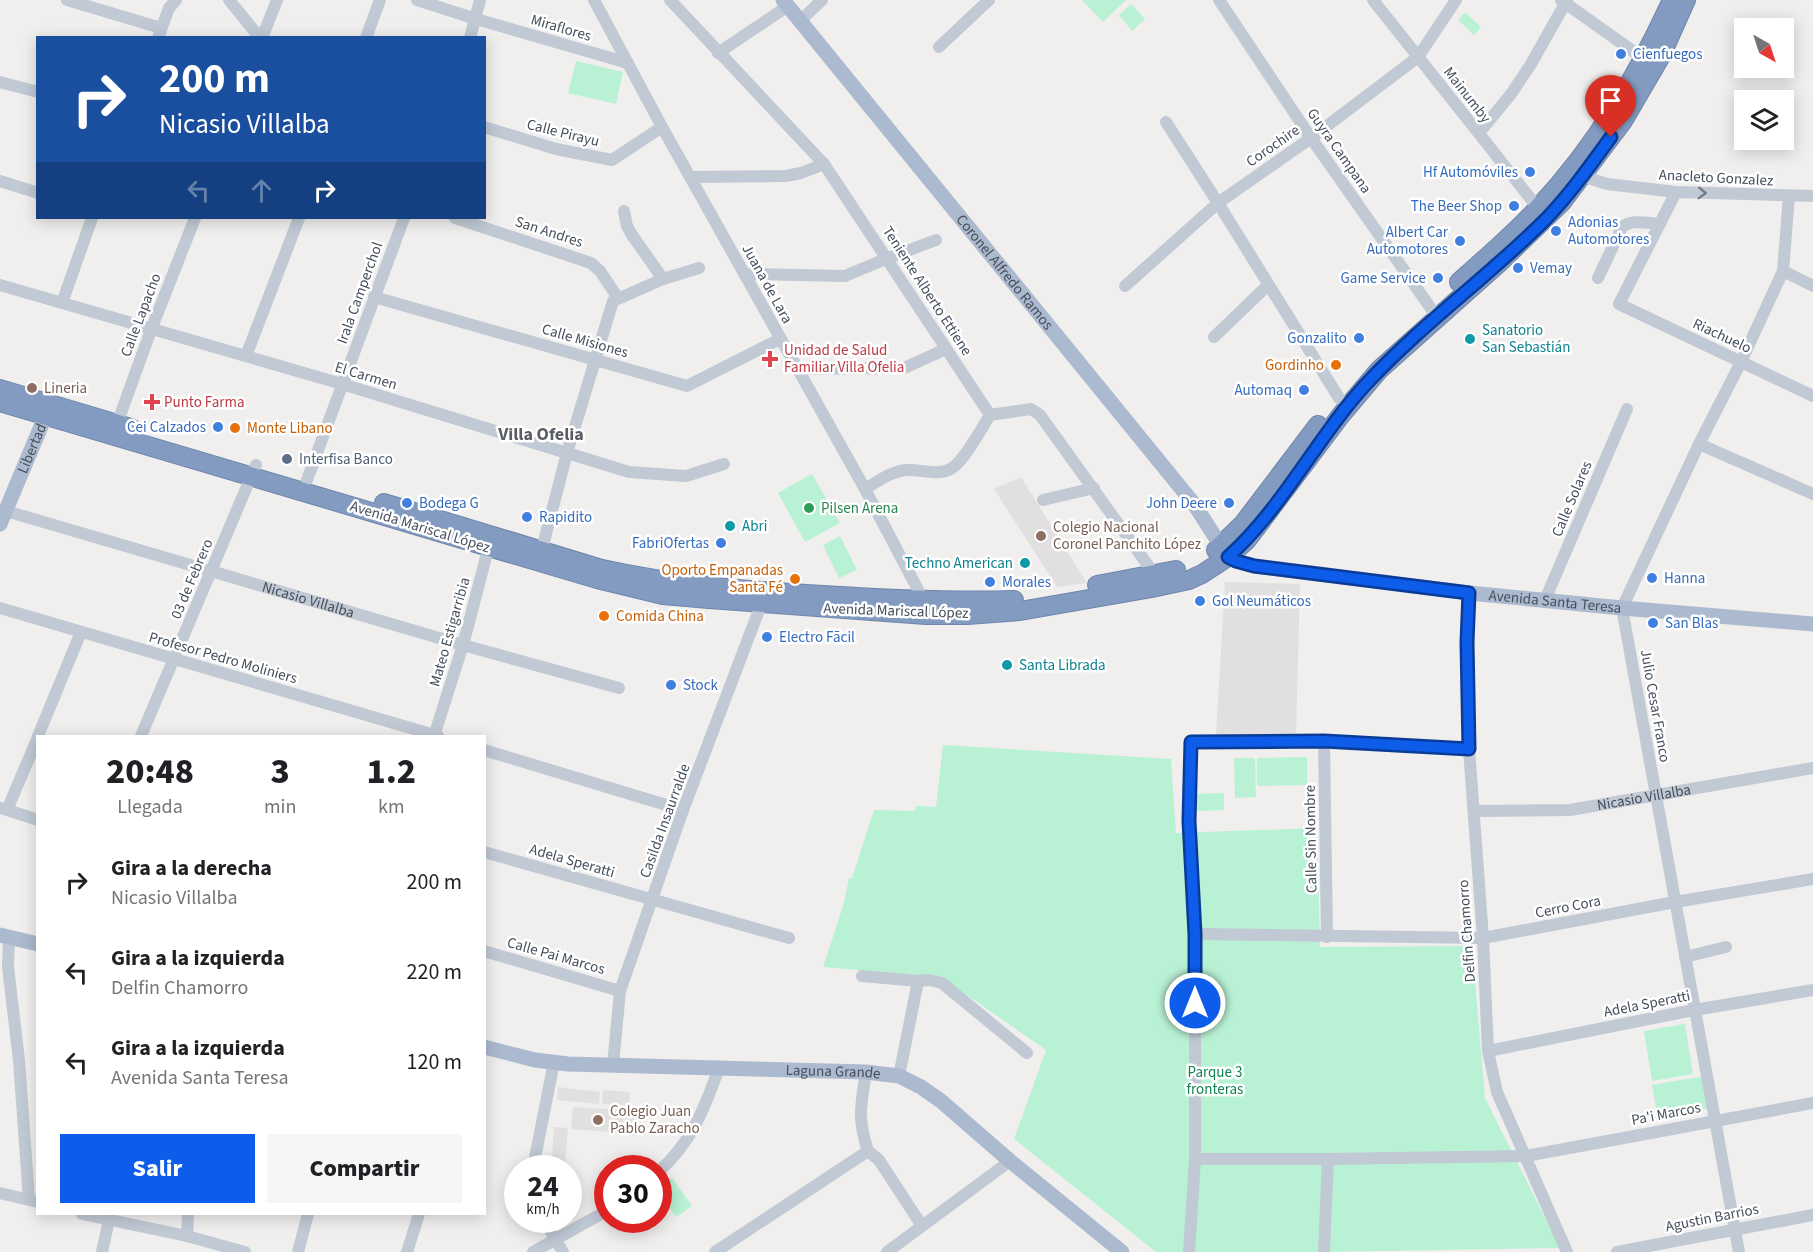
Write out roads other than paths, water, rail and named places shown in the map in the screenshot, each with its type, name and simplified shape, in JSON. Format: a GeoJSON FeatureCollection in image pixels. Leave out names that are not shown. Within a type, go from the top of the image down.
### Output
{"type":"FeatureCollection","features":[{"type":"Feature","properties":{"kind":"highway","name":"Avenida Mariscal López"},"geometry":{"type":"LineString","coordinates":[[927,608],[1018,600],[1155,575],[1180,570],[1224,552],[1339,398],[1370,362],[1499,263],[1546,218],[1577,174],[1644,59],[1672,0]]}},
{"type":"Feature","properties":{"kind":"highway","name":"Avenida Mariscal López"},"geometry":{"type":"LineString","coordinates":[[0,389],[48,410],[540,556],[631,588],[663,595],[710,592],[764,598],[927,608],[967,615],[1020,611],[1189,580],[1202,574],[1224,552],[1254,531],[1360,391],[1491,254],[1577,174],[1623,121],[1661,56],[1686,0]]}},
{"type":"Feature","properties":{"kind":"highway","name":"Avenida Mariscal López"},"geometry":{"type":"LineString","coordinates":[[0,402],[117,424],[253,471],[307,480],[491,542]]}},
{"type":"Feature","properties":{"kind":"main road","name":"Coronel Alfredo Ramos"},"geometry":{"type":"LineString","coordinates":[[786,3],[1194,504],[1224,552]]}},
{"type":"Feature","properties":{"kind":"main road","name":"Libertad"},"geometry":{"type":"LineString","coordinates":[[2,515],[48,410]]}},
{"type":"Feature","properties":{"kind":"main road","name":"Avenida Santa Teresa"},"geometry":{"type":"LineString","coordinates":[[1224,552],[1236,561],[1254,566],[1469,593],[1813,624]]}},
{"type":"Feature","properties":{"kind":"main road"},"geometry":{"type":"LineString","coordinates":[[4,936],[36,944]]}},
{"type":"Feature","properties":{"kind":"main road","name":"Laguna Grande"},"geometry":{"type":"LineString","coordinates":[[486,1048],[554,1062],[866,1072],[899,1076],[921,1087],[941,1101],[1118,1251]]}},
{"type":"Feature","properties":{"kind":"street"},"geometry":{"type":"LineString","coordinates":[[67,0],[159,33],[169,8],[176,0]]}},
{"type":"Feature","properties":{"kind":"street"},"geometry":{"type":"LineString","coordinates":[[230,0],[259,36]]}},
{"type":"Feature","properties":{"kind":"street"},"geometry":{"type":"LineString","coordinates":[[262,36],[277,0]]}},
{"type":"Feature","properties":{"kind":"street"},"geometry":{"type":"LineString","coordinates":[[367,36],[380,0]]}},
{"type":"Feature","properties":{"kind":"street","name":"Miraflores"},"geometry":{"type":"LineString","coordinates":[[417,0],[476,20],[628,63]]}},
{"type":"Feature","properties":{"kind":"street"},"geometry":{"type":"LineString","coordinates":[[471,36],[480,0]]}},
{"type":"Feature","properties":{"kind":"street","name":"Juana de Lara"},"geometry":{"type":"LineString","coordinates":[[594,0],[796,369],[865,489],[927,608]]}},
{"type":"Feature","properties":{"kind":"street","name":"Teniente Alberto Ettiene"},"geometry":{"type":"LineString","coordinates":[[670,0],[824,164],[990,415]]}},
{"type":"Feature","properties":{"kind":"street"},"geometry":{"type":"LineString","coordinates":[[800,21],[822,0]]}},
{"type":"Feature","properties":{"kind":"street"},"geometry":{"type":"LineString","coordinates":[[939,47],[988,0]]}},
{"type":"Feature","properties":{"kind":"street","name":"Guyra Campana"},"geometry":{"type":"LineString","coordinates":[[1219,0],[1311,138],[1433,313]]}},
{"type":"Feature","properties":{"kind":"street","name":"Mainumby"},"geometry":{"type":"LineString","coordinates":[[1373,0],[1538,208]]}},
{"type":"Feature","properties":{"kind":"street","name":"Corochire"},"geometry":{"type":"LineString","coordinates":[[1125,285],[1218,203],[1311,138],[1418,57],[1456,0]]}},
{"type":"Feature","properties":{"kind":"street"},"geometry":{"type":"LineString","coordinates":[[1479,133],[1526,72],[1564,1],[1644,59]]}},
{"type":"Feature","properties":{"kind":"street"},"geometry":{"type":"LineString","coordinates":[[718,53],[786,3]]}},
{"type":"Feature","properties":{"kind":"street"},"geometry":{"type":"LineString","coordinates":[[0,82],[36,91]]}},
{"type":"Feature","properties":{"kind":"street"},"geometry":{"type":"LineString","coordinates":[[1166,122],[1339,398]]}},
{"type":"Feature","properties":{"kind":"street","name":"Calle Pirayu"},"geometry":{"type":"LineString","coordinates":[[486,128],[556,150],[612,160],[662,127]]}},
{"type":"Feature","properties":{"kind":"street"},"geometry":{"type":"LineString","coordinates":[[690,177],[786,176],[824,164]]}},
{"type":"Feature","properties":{"kind":"street","name":"Anacleto Gonzalez"},"geometry":{"type":"LineString","coordinates":[[1577,174],[1607,184],[1676,192],[1813,196]]}},
{"type":"Feature","properties":{"kind":"street"},"geometry":{"type":"LineString","coordinates":[[0,181],[36,192]]}},
{"type":"Feature","properties":{"kind":"street"},"geometry":{"type":"LineString","coordinates":[[1598,278],[1622,227],[1631,222],[1660,224],[1676,192]]}},
{"type":"Feature","properties":{"kind":"street"},"geometry":{"type":"LineString","coordinates":[[1622,608],[1699,444],[1742,362],[1783,272],[1789,196]]}},
{"type":"Feature","properties":{"kind":"street"},"geometry":{"type":"LineString","coordinates":[[624,211],[627,226],[632,235],[663,279]]}},
{"type":"Feature","properties":{"kind":"street"},"geometry":{"type":"LineString","coordinates":[[62,303],[92,219]]}},
{"type":"Feature","properties":{"kind":"street","name":"Calle Lapacho"},"geometry":{"type":"LineString","coordinates":[[117,424],[195,219]]}},
{"type":"Feature","properties":{"kind":"street"},"geometry":{"type":"LineString","coordinates":[[246,356],[299,219]]}},
{"type":"Feature","properties":{"kind":"street","name":"Irala Camperchol"},"geometry":{"type":"LineString","coordinates":[[307,480],[404,219]]}},
{"type":"Feature","properties":{"kind":"street","name":"San Andres"},"geometry":{"type":"LineString","coordinates":[[458,219],[591,263],[600,271],[618,298]]}},
{"type":"Feature","properties":{"kind":"street","name":"Riachuelo"},"geometry":{"type":"LineString","coordinates":[[1660,224],[1619,304],[1813,396]]}},
{"type":"Feature","properties":{"kind":"street"},"geometry":{"type":"LineString","coordinates":[[744,274],[845,276],[936,240]]}},
{"type":"Feature","properties":{"kind":"street"},"geometry":{"type":"LineString","coordinates":[[540,556],[567,453],[613,301],[663,279],[699,268]]}},
{"type":"Feature","properties":{"kind":"street"},"geometry":{"type":"LineString","coordinates":[[1783,272],[1813,286]]}},
{"type":"Feature","properties":{"kind":"street","name":"El Carmen"},"geometry":{"type":"LineString","coordinates":[[0,285],[342,384],[629,472],[686,476],[724,464]]}},
{"type":"Feature","properties":{"kind":"street"},"geometry":{"type":"LineString","coordinates":[[1214,337],[1268,285]]}},
{"type":"Feature","properties":{"kind":"street","name":"Calle Misiones"},"geometry":{"type":"LineString","coordinates":[[374,297],[687,386],[780,339]]}},
{"type":"Feature","properties":{"kind":"street"},"geometry":{"type":"LineString","coordinates":[[796,369],[904,368],[946,349]]}},
{"type":"Feature","properties":{"kind":"street"},"geometry":{"type":"LineString","coordinates":[[865,489],[892,473],[906,470],[942,473],[952,469],[960,462],[990,415],[1031,409],[1036,411],[1094,488],[1155,575]]}},
{"type":"Feature","properties":{"kind":"street","name":"Calle Solares"},"geometry":{"type":"LineString","coordinates":[[1545,600],[1627,409]]}},
{"type":"Feature","properties":{"kind":"street"},"geometry":{"type":"LineString","coordinates":[[1699,444],[1813,494]]}},
{"type":"Feature","properties":{"kind":"street","name":"03 de Febrero"},"geometry":{"type":"LineString","coordinates":[[141,735],[253,471]]}},
{"type":"Feature","properties":{"kind":"street"},"geometry":{"type":"LineString","coordinates":[[1042,500],[1094,488]]}},
{"type":"Feature","properties":{"kind":"street","name":"Nicasio Villalba"},"geometry":{"type":"LineString","coordinates":[[2,515],[212,571],[619,688]]}},
{"type":"Feature","properties":{"kind":"street","name":"Mateo Estigarribia"},"geometry":{"type":"LineString","coordinates":[[436,735],[491,542]]}},
{"type":"Feature","properties":{"kind":"street","name":"Delfin Chamorro"},"geometry":{"type":"LineString","coordinates":[[1469,593],[1467,642],[1469,749],[1483,938],[1488,1052],[1497,1092],[1567,1252]]}},
{"type":"Feature","properties":{"kind":"street","name":"Casilda Insaurralde"},"geometry":{"type":"LineString","coordinates":[[613,1065],[620,991],[683,810],[764,598]]}},
{"type":"Feature","properties":{"kind":"street","name":"Profesor Pedro Moliniers"},"geometry":{"type":"LineString","coordinates":[[0,608],[433,735]]}},
{"type":"Feature","properties":{"kind":"street","name":"Julio Cesar Franco"},"geometry":{"type":"LineString","coordinates":[[1622,608],[1738,1252]]}},
{"type":"Feature","properties":{"kind":"street"},"geometry":{"type":"LineString","coordinates":[[39,735],[81,632]]}},
{"type":"Feature","properties":{"kind":"street"},"geometry":{"type":"LineString","coordinates":[[36,741],[4,809],[36,819]]}},
{"type":"Feature","properties":{"kind":"street"},"geometry":{"type":"LineString","coordinates":[[1189,1252],[1196,1158],[1195,934],[1189,821],[1191,742],[1324,741],[1469,749]]}},
{"type":"Feature","properties":{"kind":"street","name":"Calle Sin Nombre"},"geometry":{"type":"LineString","coordinates":[[1324,741],[1327,937]]}},
{"type":"Feature","properties":{"kind":"street"},"geometry":{"type":"LineString","coordinates":[[486,751],[683,810]]}},
{"type":"Feature","properties":{"kind":"street","name":"Nicasio Villalba"},"geometry":{"type":"LineString","coordinates":[[1474,811],[1570,810],[1813,768]]}},
{"type":"Feature","properties":{"kind":"street","name":"Adela Speratti"},"geometry":{"type":"LineString","coordinates":[[486,853],[789,938]]}},
{"type":"Feature","properties":{"kind":"street","name":"Cerro Cora"},"geometry":{"type":"LineString","coordinates":[[1195,934],[1483,938],[1813,879]]}},
{"type":"Feature","properties":{"kind":"street"},"geometry":{"type":"LineString","coordinates":[[0,1193],[33,1201],[4,936]]}},
{"type":"Feature","properties":{"kind":"street"},"geometry":{"type":"LineString","coordinates":[[1685,957],[1726,947]]}},
{"type":"Feature","properties":{"kind":"street","name":"Calle Pai Marcos"},"geometry":{"type":"LineString","coordinates":[[486,952],[620,991]]}},
{"type":"Feature","properties":{"kind":"street"},"geometry":{"type":"LineString","coordinates":[[862,976],[929,980],[942,983],[1027,1053]]}},
{"type":"Feature","properties":{"kind":"street"},"geometry":{"type":"LineString","coordinates":[[899,1076],[918,981]]}},
{"type":"Feature","properties":{"kind":"street","name":"Adela Speratti"},"geometry":{"type":"LineString","coordinates":[[1488,1052],[1694,1010],[1813,990]]}},
{"type":"Feature","properties":{"kind":"street"},"geometry":{"type":"LineString","coordinates":[[536,1155],[554,1062]]}},
{"type":"Feature","properties":{"kind":"street"},"geometry":{"type":"LineString","coordinates":[[672,1159],[688,1138],[705,1106],[719,1068]]}},
{"type":"Feature","properties":{"kind":"street"},"geometry":{"type":"LineString","coordinates":[[866,1072],[860,1116],[868,1151],[879,1160],[922,1226]]}},
{"type":"Feature","properties":{"kind":"street","name":"Pa'i Marcos"},"geometry":{"type":"LineString","coordinates":[[1196,1158],[1328,1160],[1526,1156],[1813,1103]]}},
{"type":"Feature","properties":{"kind":"street"},"geometry":{"type":"LineString","coordinates":[[715,1252],[868,1151]]}},
{"type":"Feature","properties":{"kind":"street"},"geometry":{"type":"LineString","coordinates":[[1324,1252],[1328,1160]]}},
{"type":"Feature","properties":{"kind":"street"},"geometry":{"type":"LineString","coordinates":[[887,1252],[1010,1161]]}},
{"type":"Feature","properties":{"kind":"street"},"geometry":{"type":"LineString","coordinates":[[187,1236],[188,1215]]}},
{"type":"Feature","properties":{"kind":"street"},"geometry":{"type":"LineString","coordinates":[[298,1252],[308,1215]]}},
{"type":"Feature","properties":{"kind":"street"},"geometry":{"type":"LineString","coordinates":[[407,1252],[418,1215]]}},
{"type":"Feature","properties":{"kind":"street","name":"Agustin Barrios"},"geometry":{"type":"LineString","coordinates":[[1617,1252],[1813,1215]]}},
{"type":"Feature","properties":{"kind":"street"},"geometry":{"type":"LineString","coordinates":[[102,1252],[101,1217],[187,1236],[202,1247],[245,1252]]}},
{"type":"Feature","properties":{"kind":"street"},"geometry":{"type":"LineString","coordinates":[[533,1252],[594,1218]]}},
{"type":"Feature","properties":{"kind":"street"},"geometry":{"type":"LineString","coordinates":[[551,1233],[563,1252]]}},
{"type":"Feature","properties":{"kind":"place","name":"Cienfuegos"},"geometry":{"type":"Point","coordinates":[1621,54]}},
{"type":"Feature","properties":{"kind":"place","name":"Hf Automóviles"},"geometry":{"type":"Point","coordinates":[1530,172]}},
{"type":"Feature","properties":{"kind":"place","name":"The Beer Shop"},"geometry":{"type":"Point","coordinates":[1514,206]}},
{"type":"Feature","properties":{"kind":"place","name":"Adonias Automotores"},"geometry":{"type":"Point","coordinates":[1556,231]}},
{"type":"Feature","properties":{"kind":"place","name":"Albert Car Automotores"},"geometry":{"type":"Point","coordinates":[1460,241]}},
{"type":"Feature","properties":{"kind":"place","name":"Vemay"},"geometry":{"type":"Point","coordinates":[1518,268]}},
{"type":"Feature","properties":{"kind":"place","name":"Game Service"},"geometry":{"type":"Point","coordinates":[1438,278]}},
{"type":"Feature","properties":{"kind":"place","name":"Gonzalito"},"geometry":{"type":"Point","coordinates":[1359,338]}},
{"type":"Feature","properties":{"kind":"place","name":"Sanatorio San Sebastián"},"geometry":{"type":"Point","coordinates":[1470,339]}},
{"type":"Feature","properties":{"kind":"place","name":"Unidad de Salud Familiar Villa Ofelia"},"geometry":{"type":"Point","coordinates":[770,359]}},
{"type":"Feature","properties":{"kind":"place","name":"Gordinho"},"geometry":{"type":"Point","coordinates":[1336,365]}},
{"type":"Feature","properties":{"kind":"place","name":"Lineria"},"geometry":{"type":"Point","coordinates":[32,388]}},
{"type":"Feature","properties":{"kind":"place","name":"Automaq"},"geometry":{"type":"Point","coordinates":[1304,390]}},
{"type":"Feature","properties":{"kind":"place","name":"Punto Farma"},"geometry":{"type":"Point","coordinates":[152,402]}},
{"type":"Feature","properties":{"kind":"place","name":"Cei Calzados"},"geometry":{"type":"Point","coordinates":[218,427]}},
{"type":"Feature","properties":{"kind":"place","name":"Monte Libano"},"geometry":{"type":"Point","coordinates":[235,428]}},
{"type":"Feature","properties":{"kind":"place","name":"Interfisa Banco"},"geometry":{"type":"Point","coordinates":[287,459]}},
{"type":"Feature","properties":{"kind":"place","name":"Bodega G"},"geometry":{"type":"Point","coordinates":[407,503]}},
{"type":"Feature","properties":{"kind":"place","name":"John Deere"},"geometry":{"type":"Point","coordinates":[1229,503]}},
{"type":"Feature","properties":{"kind":"place","name":"Pilsen Arena"},"geometry":{"type":"Point","coordinates":[809,508]}},
{"type":"Feature","properties":{"kind":"place","name":"Rapidito"},"geometry":{"type":"Point","coordinates":[527,517]}},
{"type":"Feature","properties":{"kind":"place","name":"Abri"},"geometry":{"type":"Point","coordinates":[730,526]}},
{"type":"Feature","properties":{"kind":"place","name":"Colegio Nacional Coronel Panchito López"},"geometry":{"type":"Point","coordinates":[1041,536]}},
{"type":"Feature","properties":{"kind":"place","name":"FabriOfertas"},"geometry":{"type":"Point","coordinates":[721,543]}},
{"type":"Feature","properties":{"kind":"place","name":"Techno American"},"geometry":{"type":"Point","coordinates":[1025,563]}},
{"type":"Feature","properties":{"kind":"place","name":"Hanna"},"geometry":{"type":"Point","coordinates":[1652,578]}},
{"type":"Feature","properties":{"kind":"place","name":"Oporto Empanadas Santa Fé"},"geometry":{"type":"Point","coordinates":[795,579]}},
{"type":"Feature","properties":{"kind":"place","name":"Morales"},"geometry":{"type":"Point","coordinates":[990,582]}},
{"type":"Feature","properties":{"kind":"place","name":"Gol Neumáticos"},"geometry":{"type":"Point","coordinates":[1200,601]}},
{"type":"Feature","properties":{"kind":"place","name":"Comida China"},"geometry":{"type":"Point","coordinates":[604,616]}},
{"type":"Feature","properties":{"kind":"place","name":"San Blas"},"geometry":{"type":"Point","coordinates":[1653,623]}},
{"type":"Feature","properties":{"kind":"place","name":"Electro Fãcil"},"geometry":{"type":"Point","coordinates":[767,637]}},
{"type":"Feature","properties":{"kind":"place","name":"Santa Librada"},"geometry":{"type":"Point","coordinates":[1007,665]}},
{"type":"Feature","properties":{"kind":"place","name":"Stock"},"geometry":{"type":"Point","coordinates":[671,685]}},
{"type":"Feature","properties":{"kind":"place","name":"Colegio Juan Pablo Zaracho"},"geometry":{"type":"Point","coordinates":[598,1120]}},
{"type":"Feature","properties":{"kind":"district","name":"Villa Ofelia"},"geometry":{"type":"Point","coordinates":[541,434]}},
{"type":"Feature","properties":{"kind":"park label","name":"Parque 3 fronteras"},"geometry":{"type":"Point","coordinates":[1215,1080]}}]}
